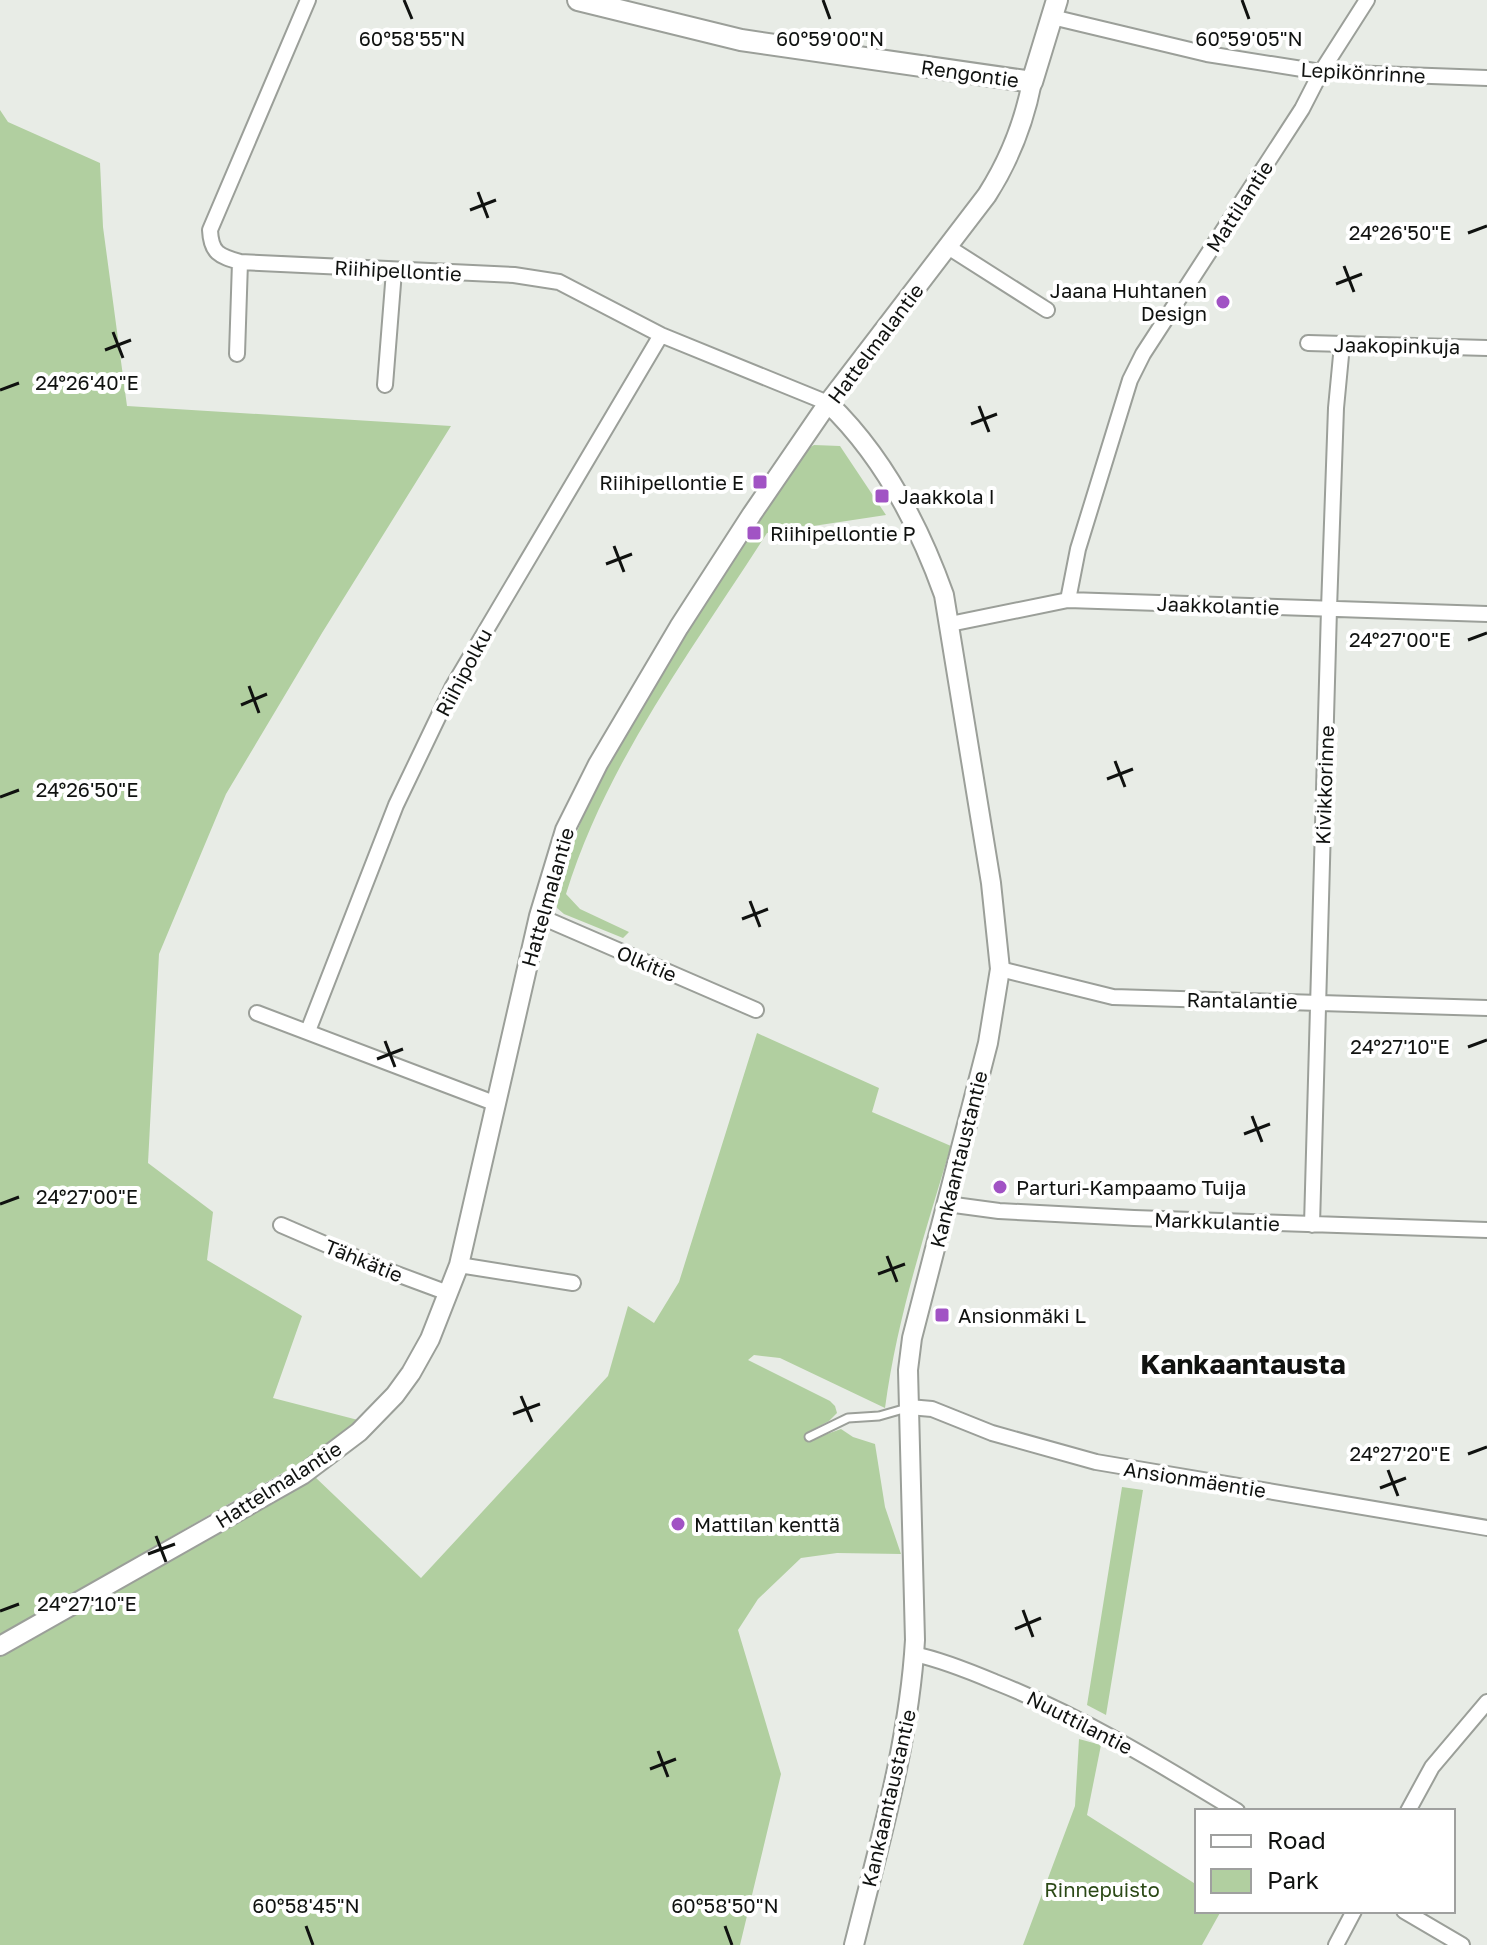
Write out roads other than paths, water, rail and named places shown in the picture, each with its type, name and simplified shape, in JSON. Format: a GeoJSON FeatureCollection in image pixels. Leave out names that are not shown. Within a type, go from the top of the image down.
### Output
{"type":"FeatureCollection","features":[{"type":"Feature","properties":{"kind":"main road","name":"Rengontie"},"geometry":{"type":"LineString","coordinates":[[578,0],[741,40],[1032,82]]}},
{"type":"Feature","properties":{"kind":"main road","name":"Hattelmalantie"},"geometry":{"type":"LineString","coordinates":[[1032,82],[1054,9]]}},
{"type":"Feature","properties":{"kind":"street"},"geometry":{"type":"LineString","coordinates":[[237,354],[240,262],[221,256],[211,244],[210,230],[308,0]]}},
{"type":"Feature","properties":{"kind":"street","name":"Mattilantie"},"geometry":{"type":"LineString","coordinates":[[1068,600],[1078,549],[1130,380],[1143,354],[1302,109],[1321,72],[1367,0]]}},
{"type":"Feature","properties":{"kind":"street","name":"Lepikönrinne"},"geometry":{"type":"LineString","coordinates":[[1054,9],[1207,54],[1321,72],[1487,78]]}},
{"type":"Feature","properties":{"kind":"street","name":"Hattelmalantie"},"geometry":{"type":"LineString","coordinates":[[0,1646],[302,1475],[343,1446],[377,1415],[411,1373],[430,1339],[459,1265],[539,916],[565,830],[598,764],[679,627],[828,403],[1005,167],[1027,112],[1032,82]]}},
{"type":"Feature","properties":{"kind":"street"},"geometry":{"type":"LineString","coordinates":[[948,247],[1047,310]]}},
{"type":"Feature","properties":{"kind":"street","name":"Riihipellontie"},"geometry":{"type":"LineString","coordinates":[[240,262],[514,275],[559,282],[661,335],[828,403]]}},
{"type":"Feature","properties":{"kind":"street"},"geometry":{"type":"LineString","coordinates":[[385,385],[394,271]]}},
{"type":"Feature","properties":{"kind":"street","name":"Riihipolku"},"geometry":{"type":"LineString","coordinates":[[308,1031],[396,805],[453,686],[661,335]]}},
{"type":"Feature","properties":{"kind":"street","name":"Jaakopinkuja"},"geometry":{"type":"LineString","coordinates":[[1308,343],[1487,348]]}},
{"type":"Feature","properties":{"kind":"street","name":"Kivikkorinne"},"geometry":{"type":"LineString","coordinates":[[1312,1225],[1329,609],[1336,408],[1342,345]]}},
{"type":"Feature","properties":{"kind":"street","name":"Kankaantaustantie"},"geometry":{"type":"LineString","coordinates":[[828,403],[871,452],[908,513],[933,566],[950,624],[991,883],[1000,969],[988,1043],[912,1338],[908,1370],[914,1654],[901,1754],[854,1945]]}},
{"type":"Feature","properties":{"kind":"street","name":"Jaakkolantie"},"geometry":{"type":"LineString","coordinates":[[950,624],[1068,600],[1487,614]]}},
{"type":"Feature","properties":{"kind":"street","name":"Olkitie"},"geometry":{"type":"LineString","coordinates":[[539,916],[756,1010]]}},
{"type":"Feature","properties":{"kind":"street","name":"Rantalantie"},"geometry":{"type":"LineString","coordinates":[[1000,969],[1113,997],[1487,1008]]}},
{"type":"Feature","properties":{"kind":"street"},"geometry":{"type":"LineString","coordinates":[[257,1013],[494,1103]]}},
{"type":"Feature","properties":{"kind":"street","name":"Markkulantie"},"geometry":{"type":"LineString","coordinates":[[947,1204],[999,1211],[1487,1230]]}},
{"type":"Feature","properties":{"kind":"street","name":"Tähkätie"},"geometry":{"type":"LineString","coordinates":[[281,1225],[448,1293]]}},
{"type":"Feature","properties":{"kind":"street"},"geometry":{"type":"LineString","coordinates":[[459,1265],[573,1283]]}},
{"type":"Feature","properties":{"kind":"street","name":"Ansionmäentie"},"geometry":{"type":"LineString","coordinates":[[909,1407],[932,1409],[992,1433],[1096,1462],[1487,1528]]}},
{"type":"Feature","properties":{"kind":"street","name":"Nuuttilantie"},"geometry":{"type":"LineString","coordinates":[[914,1654],[968,1671],[1089,1723],[1234,1809]]}},
{"type":"Feature","properties":{"kind":"street"},"geometry":{"type":"LineString","coordinates":[[1409,1809],[1432,1767],[1487,1702]]}},
{"type":"Feature","properties":{"kind":"street"},"geometry":{"type":"LineString","coordinates":[[1336,1945],[1353,1913]]}},
{"type":"Feature","properties":{"kind":"street"},"geometry":{"type":"LineString","coordinates":[[1407,1913],[1462,1945]]}},
{"type":"Feature","properties":{"kind":"lane"},"geometry":{"type":"LineString","coordinates":[[809,1437],[848,1418],[879,1416],[909,1407]]}},
{"type":"Feature","properties":{"kind":"place","name":"Jaana Huhtanen Design"},"geometry":{"type":"Point","coordinates":[1223,302]}},
{"type":"Feature","properties":{"kind":"place","name":"Riihipellontie E"},"geometry":{"type":"Point","coordinates":[760,482]}},
{"type":"Feature","properties":{"kind":"place","name":"Jaakkola I"},"geometry":{"type":"Point","coordinates":[882,496]}},
{"type":"Feature","properties":{"kind":"place","name":"Riihipellontie P"},"geometry":{"type":"Point","coordinates":[754,533]}},
{"type":"Feature","properties":{"kind":"place","name":"Parturi-Kampaamo Tuija"},"geometry":{"type":"Point","coordinates":[1000,1187]}},
{"type":"Feature","properties":{"kind":"place","name":"Ansionmäki L"},"geometry":{"type":"Point","coordinates":[942,1315]}},
{"type":"Feature","properties":{"kind":"place","name":"Mattilan kenttä"},"geometry":{"type":"Point","coordinates":[678,1524]}},
{"type":"Feature","properties":{"kind":"district","name":"Kankaantausta"},"geometry":{"type":"Point","coordinates":[1243,1363]}},
{"type":"Feature","properties":{"kind":"park label","name":"Rinnepuisto"},"geometry":{"type":"Point","coordinates":[1102,1889]}}]}
